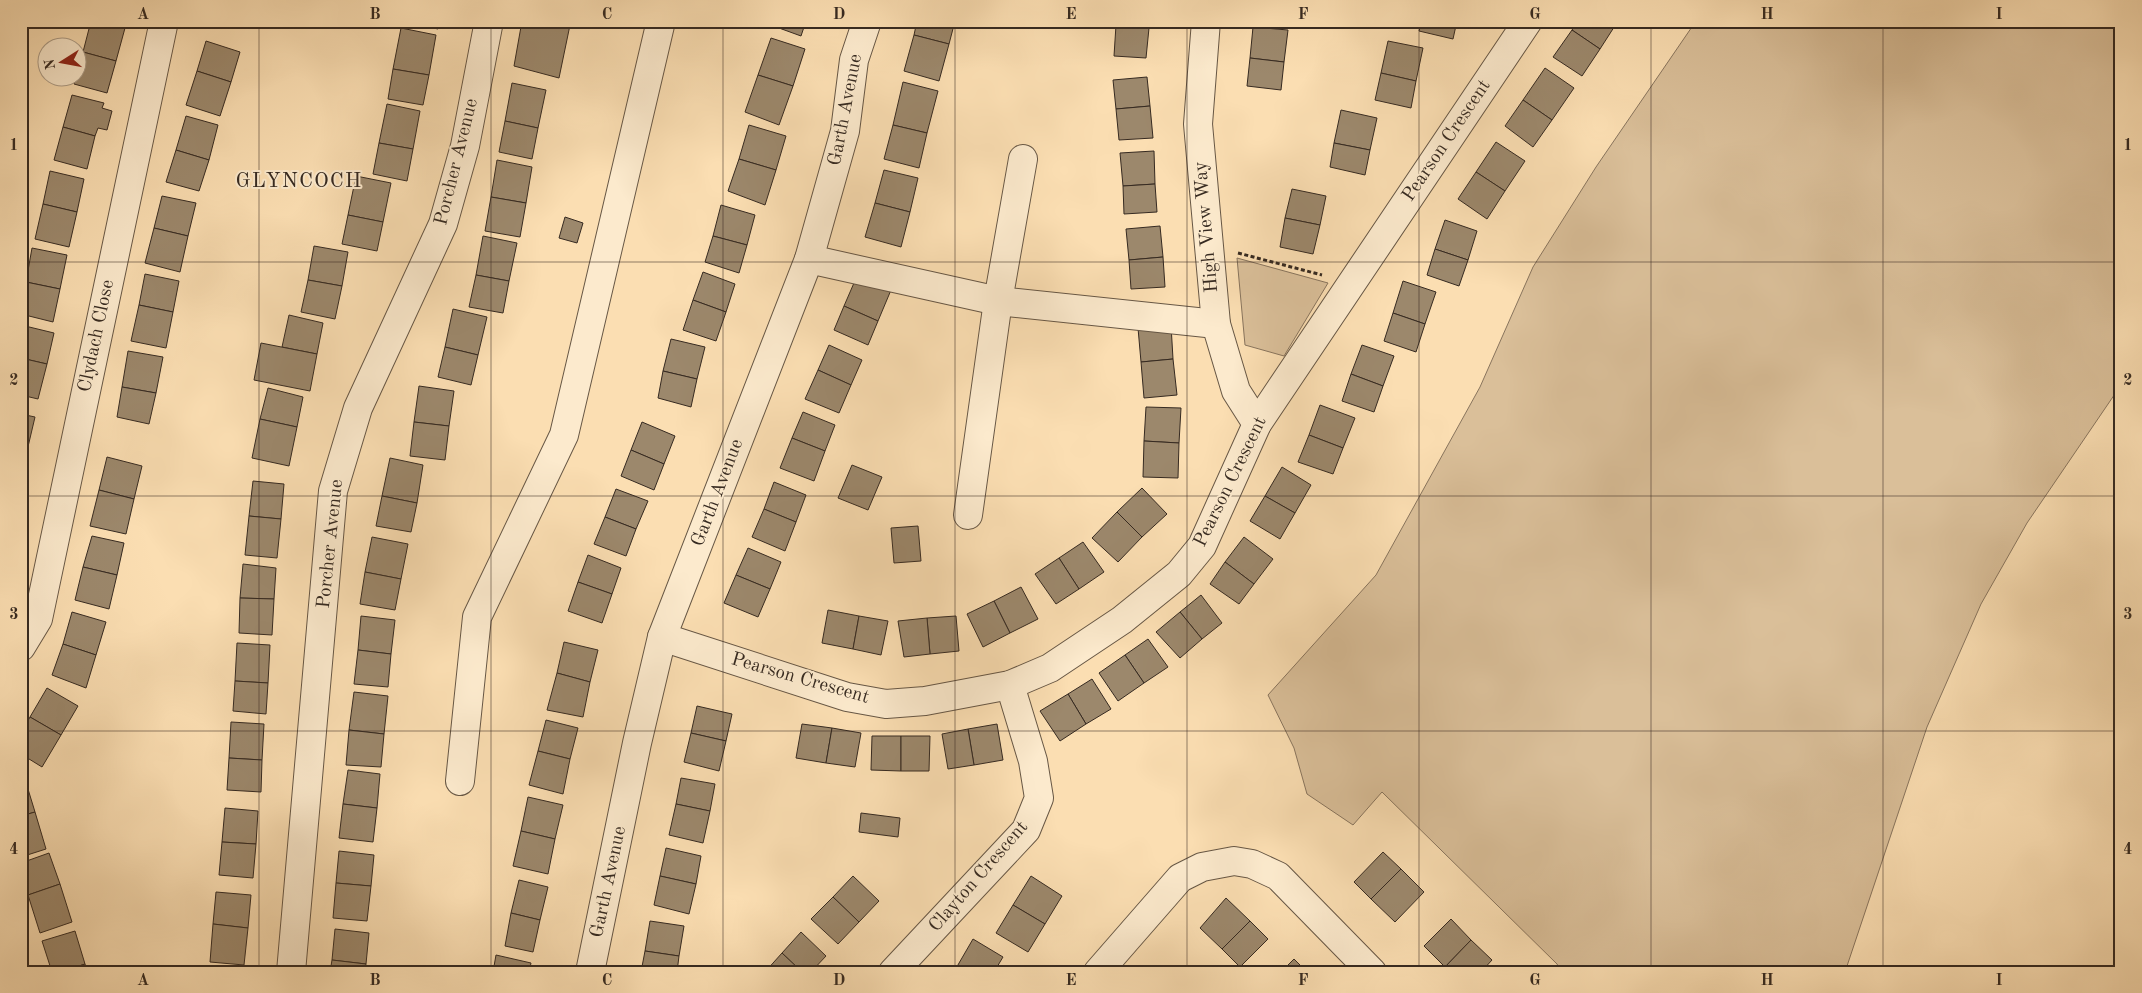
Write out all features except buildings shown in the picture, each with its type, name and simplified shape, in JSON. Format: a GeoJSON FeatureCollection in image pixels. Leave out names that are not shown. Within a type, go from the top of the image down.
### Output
{"type":"FeatureCollection","features":[{"type":"Feature","properties":{"kind":"street","name":"Clydach Close"},"geometry":{"type":"LineString","coordinates":[[21,647],[38,619],[164,21]]}},
{"type":"Feature","properties":{"kind":"street","name":"Porcher Avenue"},"geometry":{"type":"LineString","coordinates":[[292,972],[333,491],[358,408],[443,224],[465,146],[489,21]]}},
{"type":"Feature","properties":{"kind":"street"},"geometry":{"type":"LineString","coordinates":[[460,781],[477,617],[564,435],[661,21]]}},
{"type":"Feature","properties":{"kind":"street","name":"Garth Avenue"},"geometry":{"type":"LineString","coordinates":[[590,972],[637,742],[662,638],[809,259],[845,131],[854,60],[867,21]]}},
{"type":"Feature","properties":{"kind":"street","name":"High View Way"},"geometry":{"type":"LineString","coordinates":[[1206,21],[1198,124],[1216,324],[1236,391],[1257,424]]}},
{"type":"Feature","properties":{"kind":"street","name":"Pearson Crescent"},"geometry":{"type":"LineString","coordinates":[[662,638],[847,696],[886,704],[926,701],[1010,685],[1050,668],[1122,620],[1179,574],[1202,546],[1257,424],[1528,21]]}},
{"type":"Feature","properties":{"kind":"street"},"geometry":{"type":"LineString","coordinates":[[968,515],[998,301],[1023,159]]}},
{"type":"Feature","properties":{"kind":"street"},"geometry":{"type":"LineString","coordinates":[[809,259],[998,301],[1216,324]]}},
{"type":"Feature","properties":{"kind":"street","name":"Clayton Crescent"},"geometry":{"type":"LineString","coordinates":[[893,972],[1026,830],[1033,814],[1039,798],[1035,770],[1010,685]]}},
{"type":"Feature","properties":{"kind":"street"},"geometry":{"type":"LineString","coordinates":[[1098,972],[1180,878],[1202,867],[1234,861],[1252,864],[1278,876],[1372,972]]}},
{"type":"Feature","properties":{"kind":"path"},"geometry":{"type":"LineString","coordinates":[[1209,245],[1352,283]]}},
{"type":"Feature","properties":{"kind":"shaded area"},"geometry":{"type":"Polygon","coordinates":[[[1696,21],[2121,21],[2121,385],[2027,523],[1981,604],[1927,727],[1845,972],[1796,972],[1792,965],[1789,972],[1562,972],[1557,964],[1382,792],[1353,825],[1307,794],[1294,748],[1268,695],[1376,575],[1480,387],[1533,267],[1596,167],[1696,21]]]}},
{"type":"Feature","properties":{"kind":"shaded area"},"geometry":{"type":"Polygon","coordinates":[[[1237,258],[1328,283],[1284,356],[1245,345],[1237,258]]]}},
{"type":"Feature","properties":{"kind":"district","name":"GLYNCOCH"},"geometry":{"type":"Point","coordinates":[299,181]}}]}
